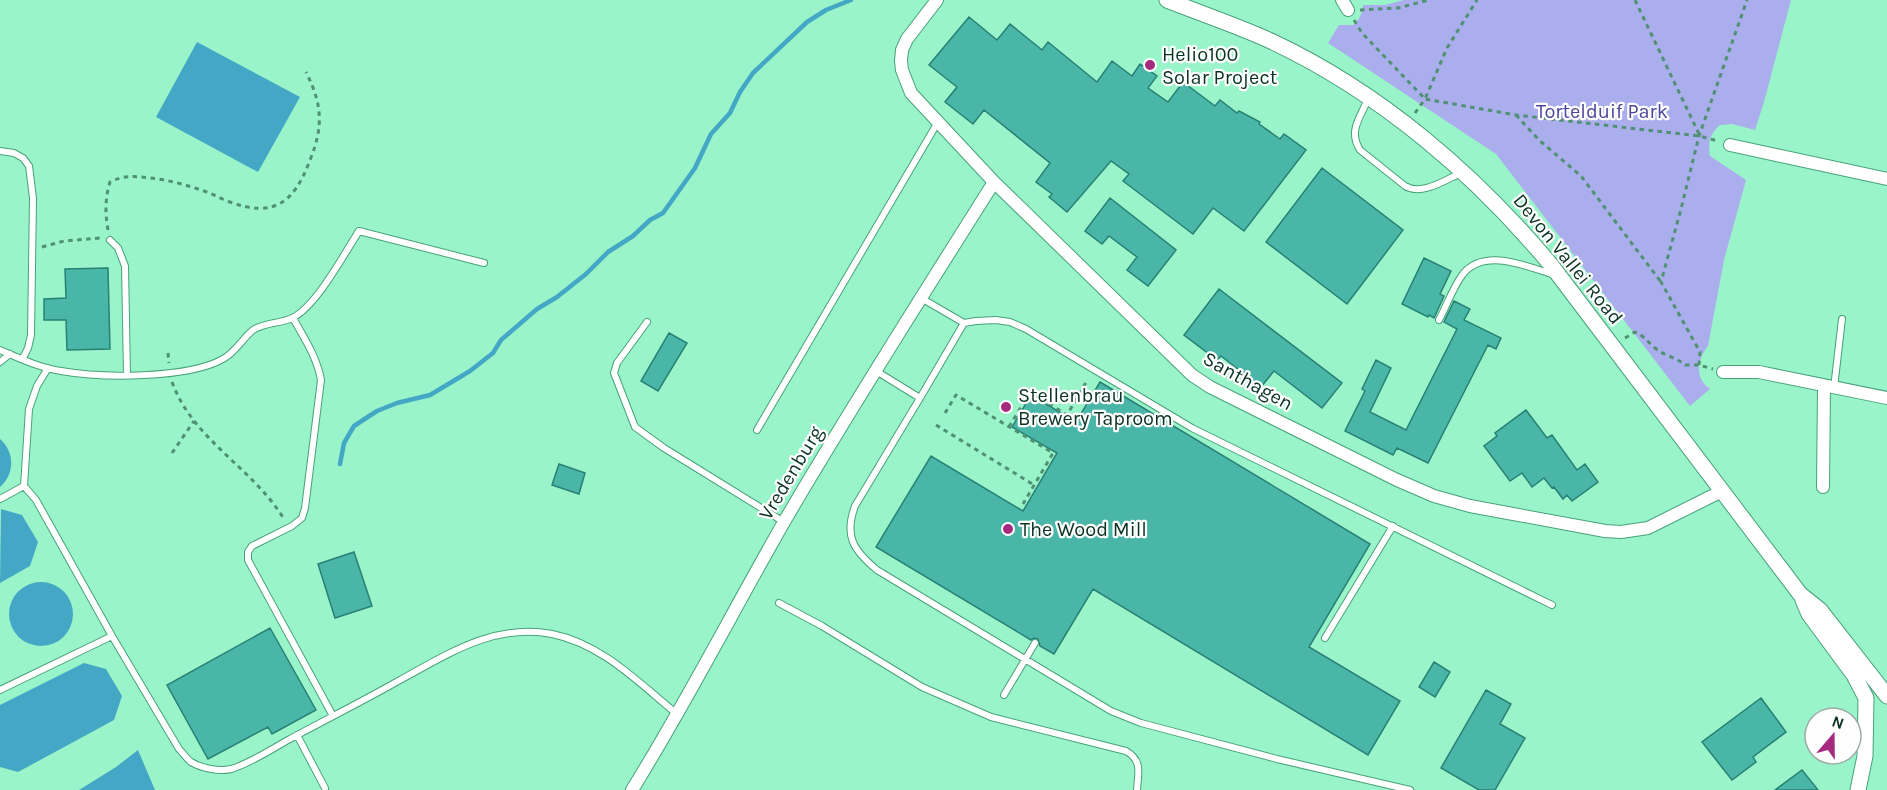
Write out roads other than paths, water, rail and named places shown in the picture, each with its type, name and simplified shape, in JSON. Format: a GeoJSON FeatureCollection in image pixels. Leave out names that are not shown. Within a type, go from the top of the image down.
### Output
{"type":"FeatureCollection","features":[{"type":"Feature","properties":{"kind":"street","name":"Santhagen"},"geometry":{"type":"LineString","coordinates":[[937,0],[907,39],[901,61],[905,80],[911,93],[994,182],[1174,359],[1201,381],[1397,480],[1434,496],[1481,508],[1605,531],[1638,531],[1722,491]]}},
{"type":"Feature","properties":{"kind":"street","name":"Devon Vallei Road"},"geometry":{"type":"LineString","coordinates":[[1167,0],[1272,41],[1369,97],[1407,125],[1519,226],[1561,277],[1800,594],[1809,614],[1854,675],[1866,698],[1865,756],[1858,790]]}},
{"type":"Feature","properties":{"kind":"street"},"geometry":{"type":"LineString","coordinates":[[1730,145],[1887,179]]}},
{"type":"Feature","properties":{"kind":"street","name":"Vredenburg"},"geometry":{"type":"LineString","coordinates":[[632,790],[784,522],[875,371],[994,182]]}},
{"type":"Feature","properties":{"kind":"street"},"geometry":{"type":"LineString","coordinates":[[1723,372],[1759,372],[1887,398]]}},
{"type":"Feature","properties":{"kind":"street"},"geometry":{"type":"LineString","coordinates":[[1823,487],[1829,388]]}},
{"type":"Feature","properties":{"kind":"street","name":"Devon Vallei Road"},"geometry":{"type":"LineString","coordinates":[[1800,594],[1820,610],[1886,693]]}},
{"type":"Feature","properties":{"kind":"street"},"geometry":{"type":"LineString","coordinates":[[1866,698],[1886,693]]}},
{"type":"Feature","properties":{"kind":"lane"},"geometry":{"type":"LineString","coordinates":[[1369,97],[1354,131],[1356,144],[1360,150],[1410,188],[1426,188],[1462,173]]}},
{"type":"Feature","properties":{"kind":"lane"},"geometry":{"type":"LineString","coordinates":[[757,430],[938,122]]}},
{"type":"Feature","properties":{"kind":"lane"},"geometry":{"type":"LineString","coordinates":[[0,151],[14,153],[29,165],[33,198],[31,335],[23,358]]}},
{"type":"Feature","properties":{"kind":"lane"},"geometry":{"type":"LineString","coordinates":[[0,350],[48,368],[81,374],[150,375],[204,367],[224,358],[253,330],[263,325],[293,318],[312,301],[328,280],[359,231],[484,263]]}},
{"type":"Feature","properties":{"kind":"lane"},"geometry":{"type":"LineString","coordinates":[[110,240],[118,248],[125,266],[127,375]]}},
{"type":"Feature","properties":{"kind":"lane"},"geometry":{"type":"LineString","coordinates":[[1439,320],[1462,276],[1474,264],[1482,261],[1508,262],[1561,277]]}},
{"type":"Feature","properties":{"kind":"lane"},"geometry":{"type":"LineString","coordinates":[[921,298],[964,323],[996,320],[1010,322],[1049,342],[1192,428],[1552,605]]}},
{"type":"Feature","properties":{"kind":"lane"},"geometry":{"type":"LineString","coordinates":[[293,318],[315,358],[321,380],[305,508],[302,518],[252,546],[248,552],[248,560],[333,716]]}},
{"type":"Feature","properties":{"kind":"lane"},"geometry":{"type":"LineString","coordinates":[[1829,388],[1842,319]]}},
{"type":"Feature","properties":{"kind":"lane"},"geometry":{"type":"LineString","coordinates":[[647,322],[617,363],[615,373],[635,427],[664,448],[784,522]]}},
{"type":"Feature","properties":{"kind":"lane"},"geometry":{"type":"LineString","coordinates":[[964,323],[855,506],[849,526],[850,534],[859,551],[878,570],[1025,660],[1132,721],[1265,756],[1410,790]]}},
{"type":"Feature","properties":{"kind":"lane"},"geometry":{"type":"LineString","coordinates":[[0,362],[10,354]]}},
{"type":"Feature","properties":{"kind":"lane"},"geometry":{"type":"LineString","coordinates":[[48,368],[37,386],[29,409],[24,486],[36,500],[112,636],[179,749],[190,761],[205,767],[231,769],[446,653],[478,639],[518,631],[550,633],[585,645],[616,664],[677,714]]}},
{"type":"Feature","properties":{"kind":"lane"},"geometry":{"type":"LineString","coordinates":[[875,371],[920,398]]}},
{"type":"Feature","properties":{"kind":"lane"},"geometry":{"type":"LineString","coordinates":[[1167,422],[1171,415]]}},
{"type":"Feature","properties":{"kind":"lane"},"geometry":{"type":"LineString","coordinates":[[0,499],[24,486]]}},
{"type":"Feature","properties":{"kind":"lane"},"geometry":{"type":"LineString","coordinates":[[1325,638],[1393,526]]}},
{"type":"Feature","properties":{"kind":"lane"},"geometry":{"type":"LineString","coordinates":[[779,603],[822,626],[922,687],[991,717],[1126,751],[1134,756],[1138,764],[1137,790]]}},
{"type":"Feature","properties":{"kind":"lane"},"geometry":{"type":"LineString","coordinates":[[0,690],[112,636]]}},
{"type":"Feature","properties":{"kind":"lane"},"geometry":{"type":"LineString","coordinates":[[1004,695],[1035,643]]}},
{"type":"Feature","properties":{"kind":"lane"},"geometry":{"type":"LineString","coordinates":[[297,735],[325,789]]}},
{"type":"Feature","properties":{"kind":"waterway"},"geometry":{"type":"LineString","coordinates":[[340,464],[344,443],[354,426],[377,411],[397,403],[430,395],[470,371],[493,353],[501,340],[537,309],[557,297],[586,274],[608,252],[633,236],[650,220],[663,213],[695,168],[711,134],[730,113],[753,73],[807,22],[826,10],[851,0]]}},
{"type":"Feature","properties":{"kind":"place","name":"Helio100 Solar Project"},"geometry":{"type":"Point","coordinates":[1150,65]}},
{"type":"Feature","properties":{"kind":"place","name":"Stellenbrau Brewery Taproom"},"geometry":{"type":"Point","coordinates":[1006,407]}},
{"type":"Feature","properties":{"kind":"place","name":"The Wood Mill"},"geometry":{"type":"Point","coordinates":[1008,529]}},
{"type":"Feature","properties":{"kind":"park label","name":"Tortelduif Park"},"geometry":{"type":"Point","coordinates":[1602,111]}}]}
